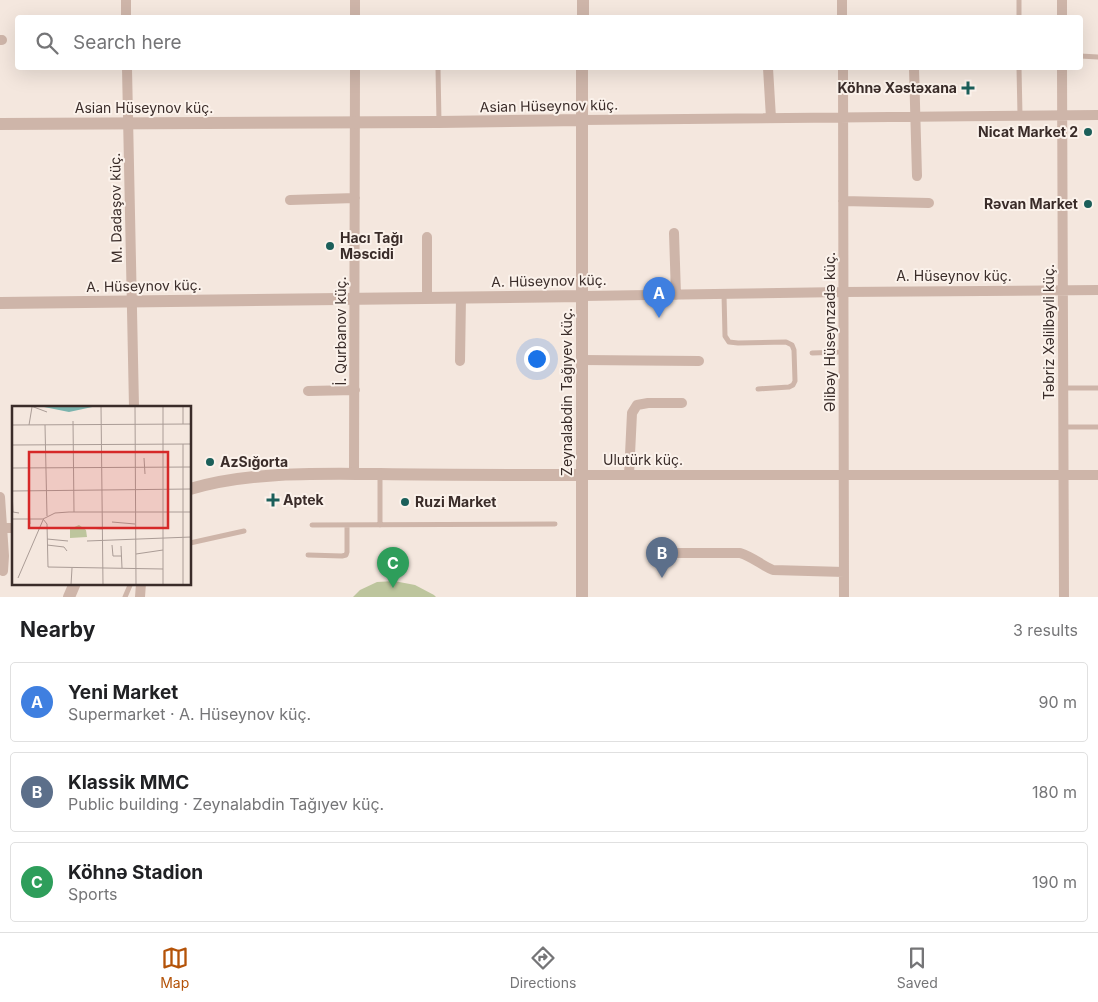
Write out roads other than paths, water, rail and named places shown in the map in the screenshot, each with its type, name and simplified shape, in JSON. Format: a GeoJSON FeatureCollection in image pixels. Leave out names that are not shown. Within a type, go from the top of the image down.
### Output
{"type":"FeatureCollection","features":[{"type":"Feature","properties":{"kind":"street"},"geometry":{"type":"LineString","coordinates":[[126,0],[126,15]]}},
{"type":"Feature","properties":{"kind":"street"},"geometry":{"type":"LineString","coordinates":[[355,0],[355,15]]}},
{"type":"Feature","properties":{"kind":"street"},"geometry":{"type":"LineString","coordinates":[[582,15],[583,0]]}},
{"type":"Feature","properties":{"kind":"street"},"geometry":{"type":"LineString","coordinates":[[842,0],[842,15]]}},
{"type":"Feature","properties":{"kind":"street"},"geometry":{"type":"LineString","coordinates":[[1062,0],[1062,15]]}},
{"type":"Feature","properties":{"kind":"street","name":"M. Dadaşov küç."},"geometry":{"type":"LineString","coordinates":[[127,70],[134,406]]}},
{"type":"Feature","properties":{"kind":"street","name":"İ. Qurbanov küç."},"geometry":{"type":"LineString","coordinates":[[354,474],[355,70]]}},
{"type":"Feature","properties":{"kind":"street","name":"Zeynalabdin Tağıyev küç."},"geometry":{"type":"LineString","coordinates":[[582,70],[582,597]]}},
{"type":"Feature","properties":{"kind":"street"},"geometry":{"type":"LineString","coordinates":[[768,70],[771,118]]}},
{"type":"Feature","properties":{"kind":"street","name":"Əlibəy Hüseynzadə küç."},"geometry":{"type":"LineString","coordinates":[[843,70],[844,597]]}},
{"type":"Feature","properties":{"kind":"street"},"geometry":{"type":"LineString","coordinates":[[914,70],[917,176]]}},
{"type":"Feature","properties":{"kind":"street","name":"Təbriz Xəlilbəyli küç."},"geometry":{"type":"LineString","coordinates":[[1062,70],[1064,597]]}},
{"type":"Feature","properties":{"kind":"street","name":"Asian Hüseynov küç."},"geometry":{"type":"LineString","coordinates":[[0,124],[439,122],[1098,114]]}},
{"type":"Feature","properties":{"kind":"street"},"geometry":{"type":"LineString","coordinates":[[290,200],[355,198]]}},
{"type":"Feature","properties":{"kind":"street"},"geometry":{"type":"LineString","coordinates":[[843,200],[929,203]]}},
{"type":"Feature","properties":{"kind":"street"},"geometry":{"type":"LineString","coordinates":[[674,232],[676,295]]}},
{"type":"Feature","properties":{"kind":"street"},"geometry":{"type":"LineString","coordinates":[[427,237],[427,298]]}},
{"type":"Feature","properties":{"kind":"street","name":"A. Hüseynov küç."},"geometry":{"type":"LineString","coordinates":[[0,303],[1098,290]]}},
{"type":"Feature","properties":{"kind":"street"},"geometry":{"type":"LineString","coordinates":[[460,361],[461,298]]}},
{"type":"Feature","properties":{"kind":"street"},"geometry":{"type":"LineString","coordinates":[[583,360],[699,361]]}},
{"type":"Feature","properties":{"kind":"street"},"geometry":{"type":"LineString","coordinates":[[308,391],[355,390]]}},
{"type":"Feature","properties":{"kind":"street"},"geometry":{"type":"LineString","coordinates":[[629,475],[632,413],[637,405],[648,403],[682,403]]}},
{"type":"Feature","properties":{"kind":"street","name":"Ulutürk küç."},"geometry":{"type":"LineString","coordinates":[[191,489],[206,484],[260,476],[318,474],[1098,475]]}},
{"type":"Feature","properties":{"kind":"street"},"geometry":{"type":"LineString","coordinates":[[0,497],[4,556],[3,571]]}},
{"type":"Feature","properties":{"kind":"street"},"geometry":{"type":"LineString","coordinates":[[654,553],[740,553],[773,570],[844,572]]}},
{"type":"Feature","properties":{"kind":"street"},"geometry":{"type":"LineString","coordinates":[[69,597],[75,584]]}},
{"type":"Feature","properties":{"kind":"street"},"geometry":{"type":"LineString","coordinates":[[140,597],[141,584]]}},
{"type":"Feature","properties":{"kind":"lane"},"geometry":{"type":"LineString","coordinates":[[1019,0],[1019,15]]}},
{"type":"Feature","properties":{"kind":"lane"},"geometry":{"type":"LineString","coordinates":[[1083,56],[1098,57]]}},
{"type":"Feature","properties":{"kind":"lane"},"geometry":{"type":"LineString","coordinates":[[438,70],[439,122]]}},
{"type":"Feature","properties":{"kind":"lane"},"geometry":{"type":"LineString","coordinates":[[1020,70],[1020,115]]}},
{"type":"Feature","properties":{"kind":"lane"},"geometry":{"type":"LineString","coordinates":[[724,294],[726,336],[730,342],[786,342],[792,345],[794,350],[795,381],[793,385],[789,387],[758,388]]}},
{"type":"Feature","properties":{"kind":"lane"},"geometry":{"type":"LineString","coordinates":[[812,353],[844,352]]}},
{"type":"Feature","properties":{"kind":"lane"},"geometry":{"type":"LineString","coordinates":[[1063,388],[1098,388]]}},
{"type":"Feature","properties":{"kind":"lane"},"geometry":{"type":"LineString","coordinates":[[1063,427],[1098,427]]}},
{"type":"Feature","properties":{"kind":"lane"},"geometry":{"type":"LineString","coordinates":[[380,474],[380,525]]}},
{"type":"Feature","properties":{"kind":"lane"},"geometry":{"type":"LineString","coordinates":[[312,525],[555,524]]}},
{"type":"Feature","properties":{"kind":"lane"},"geometry":{"type":"LineString","coordinates":[[308,555],[346,555],[348,552],[347,525]]}},
{"type":"Feature","properties":{"kind":"lane"},"geometry":{"type":"LineString","coordinates":[[191,543],[244,531]]}},
{"type":"Feature","properties":{"kind":"lane"},"geometry":{"type":"LineString","coordinates":[[125,597],[131,584]]}},
{"type":"Feature","properties":{"kind":"place","name":"Köhnə Xəstəxana"},"geometry":{"type":"Point","coordinates":[968,88]}},
{"type":"Feature","properties":{"kind":"place","name":"Nicat Market 2"},"geometry":{"type":"Point","coordinates":[1088,132]}},
{"type":"Feature","properties":{"kind":"place","name":"Rəvan Market"},"geometry":{"type":"Point","coordinates":[1088,204]}},
{"type":"Feature","properties":{"kind":"place","name":"Hacı Tağı Məscidi"},"geometry":{"type":"Point","coordinates":[330,246]}},
{"type":"Feature","properties":{"kind":"place","name":"Yeni Market"},"geometry":{"type":"Point","coordinates":[659,318]}},
{"type":"Feature","properties":{"kind":"place","name":"AzSığorta"},"geometry":{"type":"Point","coordinates":[210,462]}},
{"type":"Feature","properties":{"kind":"place","name":"Aptek"},"geometry":{"type":"Point","coordinates":[273,500]}},
{"type":"Feature","properties":{"kind":"place","name":"Ruzi Market"},"geometry":{"type":"Point","coordinates":[405,502]}},
{"type":"Feature","properties":{"kind":"place","name":"Klassik MMC"},"geometry":{"type":"Point","coordinates":[662,578]}},
{"type":"Feature","properties":{"kind":"place","name":"Köhnə Stadion"},"geometry":{"type":"Point","coordinates":[393,588]}}]}
